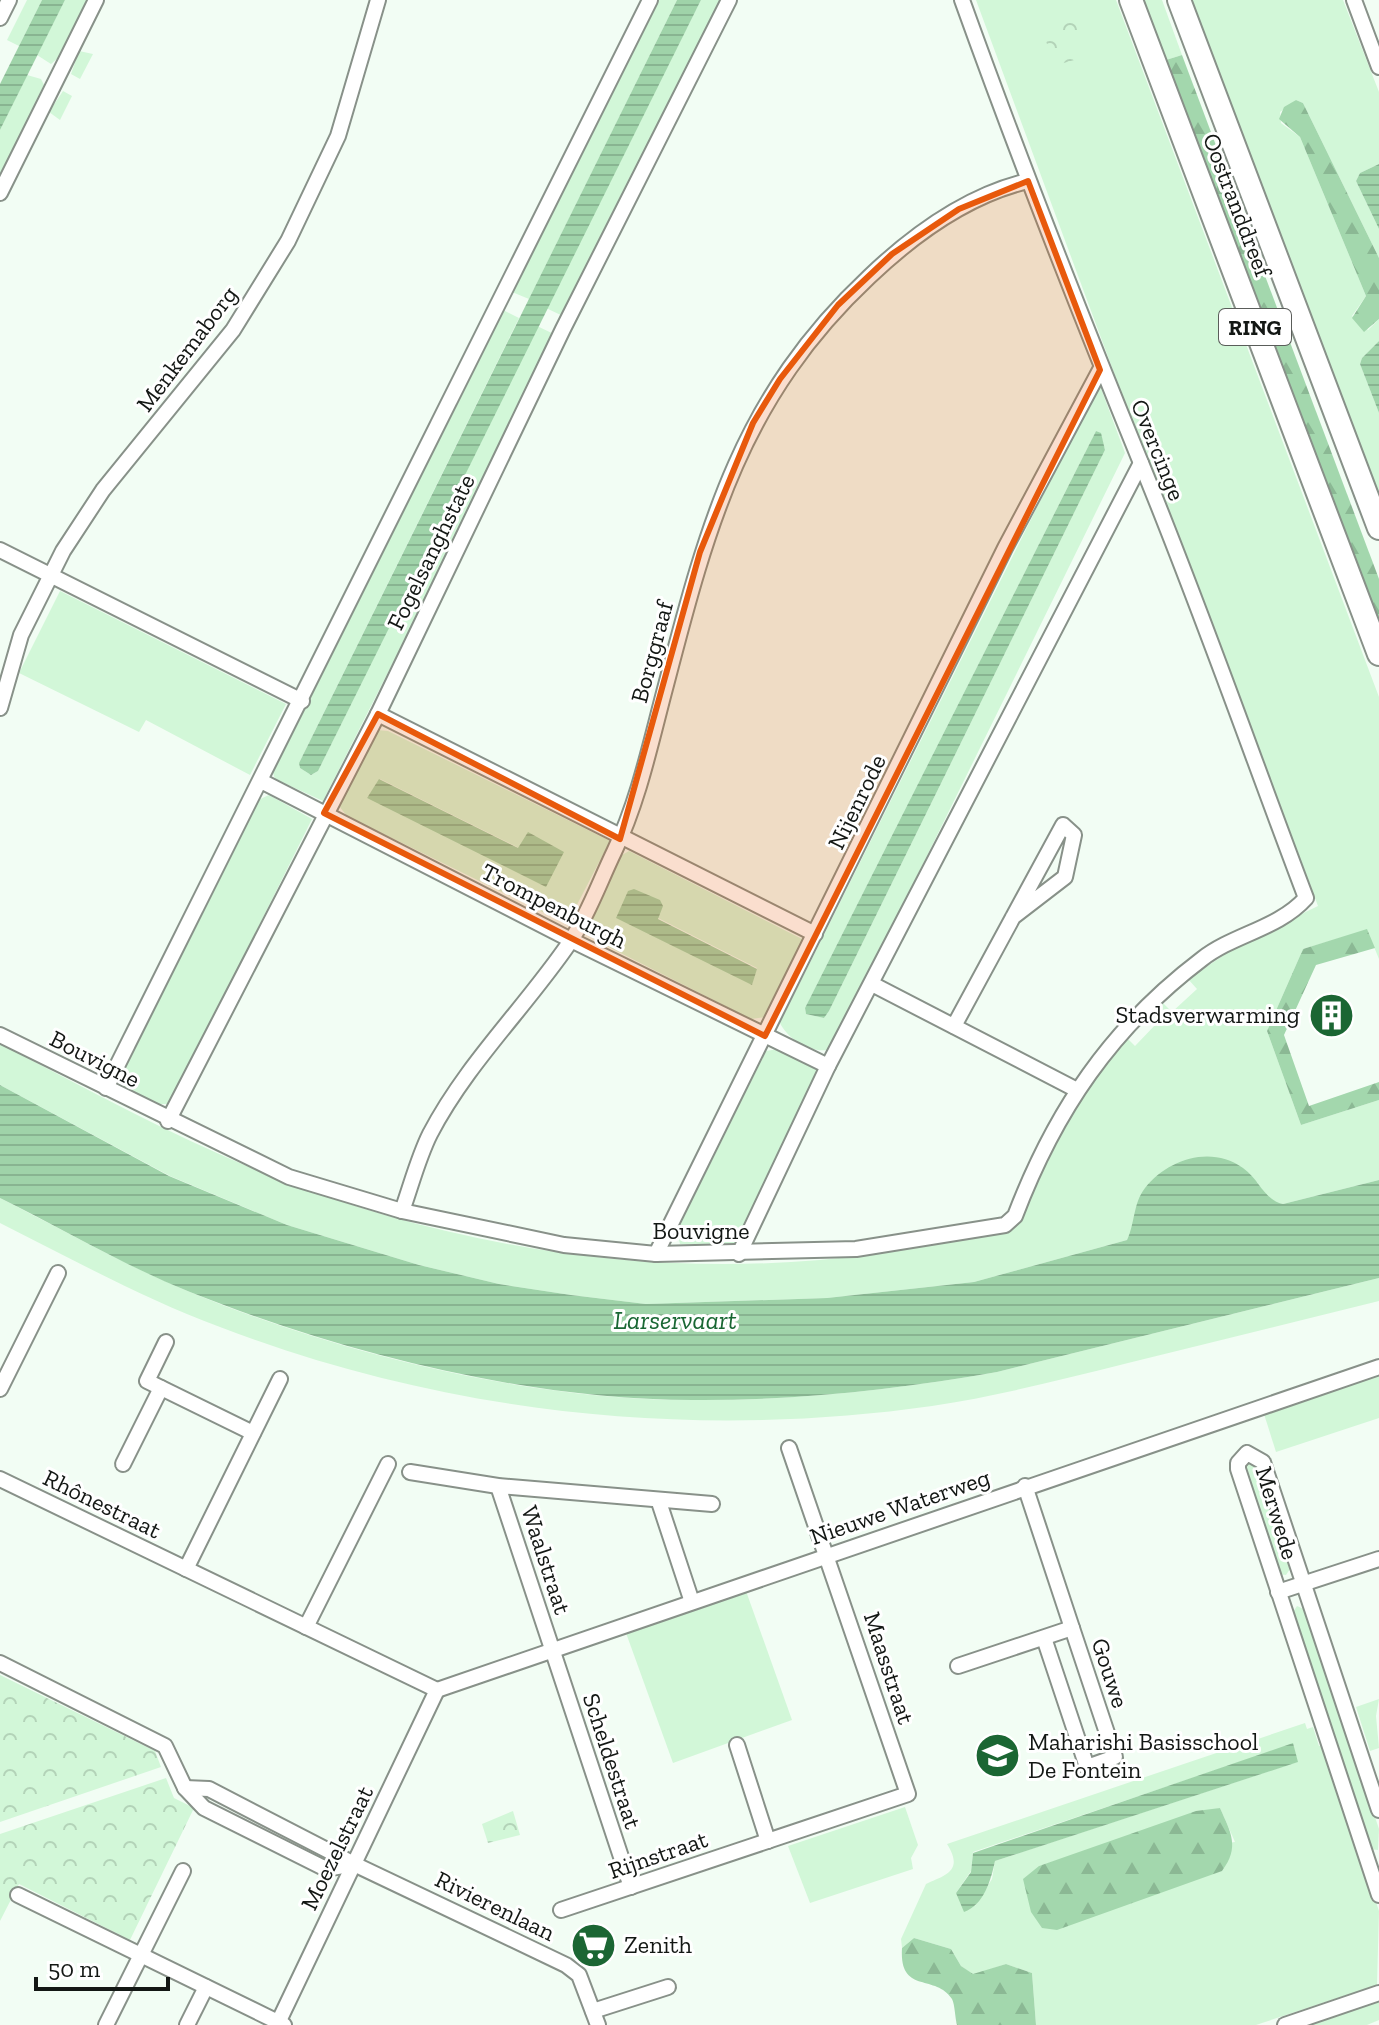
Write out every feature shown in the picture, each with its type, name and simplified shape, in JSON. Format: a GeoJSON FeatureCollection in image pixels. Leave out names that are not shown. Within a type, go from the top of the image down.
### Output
{"type":"FeatureCollection","features":[{"type":"Feature","properties":{"kind":"main road","name":"Oostranddreef"},"geometry":{"type":"LineString","coordinates":[[1131,0],[1379,654]]}},
{"type":"Feature","properties":{"kind":"main road","name":"Oostranddreef"},"geometry":{"type":"LineString","coordinates":[[1179,0],[1379,528]]}},
{"type":"Feature","properties":{"kind":"street"},"geometry":{"type":"LineString","coordinates":[[0,18],[9,0]]}},
{"type":"Feature","properties":{"kind":"street"},"geometry":{"type":"LineString","coordinates":[[0,193],[96,0]]}},
{"type":"Feature","properties":{"kind":"street","name":"Menkemaborg"},"geometry":{"type":"LineString","coordinates":[[0,708],[21,635],[51,576],[103,490],[233,330],[288,241],[338,136],[378,0]]}},
{"type":"Feature","properties":{"kind":"street","name":"Fogelsanghstate"},"geometry":{"type":"LineString","coordinates":[[106,1088],[650,0]]}},
{"type":"Feature","properties":{"kind":"street","name":"Fogelsanghstate"},"geometry":{"type":"LineString","coordinates":[[168,1121],[324,813],[378,714],[563,329],[729,0]]}},
{"type":"Feature","properties":{"kind":"street","name":"Overcinge"},"geometry":{"type":"LineString","coordinates":[[962,0],[1100,370],[1141,463],[1306,898],[1292,914]]}},
{"type":"Feature","properties":{"kind":"street"},"geometry":{"type":"LineString","coordinates":[[1354,0],[1378,64]]}},
{"type":"Feature","properties":{"kind":"street","name":"Borggraaf"},"geometry":{"type":"LineString","coordinates":[[402,1211],[429,1136],[469,1071],[571,940],[620,839],[641,780],[700,552],[753,423],[766,401],[800,350],[838,305],[892,254],[959,209],[1005,187],[1028,181]]}},
{"type":"Feature","properties":{"kind":"street","name":"Nijenrode"},"geometry":{"type":"LineString","coordinates":[[656,1254],[1005,548],[1100,370]]}},
{"type":"Feature","properties":{"kind":"street"},"geometry":{"type":"LineString","coordinates":[[739,1254],[828,1066],[1141,463]]}},
{"type":"Feature","properties":{"kind":"street"},"geometry":{"type":"LineString","coordinates":[[0,550],[302,701]]}},
{"type":"Feature","properties":{"kind":"street"},"geometry":{"type":"LineString","coordinates":[[378,714],[620,839],[815,934]]}},
{"type":"Feature","properties":{"kind":"street","name":"Trompenburgh"},"geometry":{"type":"LineString","coordinates":[[261,781],[571,940],[828,1066]]}},
{"type":"Feature","properties":{"kind":"street"},"geometry":{"type":"LineString","coordinates":[[954,1026],[1020,904],[1063,825],[1074,835],[1065,877],[1013,917]]}},
{"type":"Feature","properties":{"kind":"street","name":"Bouvigne"},"geometry":{"type":"LineString","coordinates":[[0,1035],[168,1121],[289,1177],[402,1211],[564,1245],[656,1254],[856,1249],[1005,1225],[1015,1216],[1042,1149],[1077,1090],[1106,1050],[1160,995],[1204,957],[1292,914]]}},
{"type":"Feature","properties":{"kind":"street"},"geometry":{"type":"LineString","coordinates":[[872,984],[1077,1090]]}},
{"type":"Feature","properties":{"kind":"street"},"geometry":{"type":"LineString","coordinates":[[0,1389],[58,1273]]}},
{"type":"Feature","properties":{"kind":"street"},"geometry":{"type":"LineString","coordinates":[[166,1342],[147,1381],[253,1433]]}},
{"type":"Feature","properties":{"kind":"street","name":"Nieuwe Waterweg"},"geometry":{"type":"LineString","coordinates":[[437,1690],[1379,1367]]}},
{"type":"Feature","properties":{"kind":"street"},"geometry":{"type":"LineString","coordinates":[[186,1569],[280,1379]]}},
{"type":"Feature","properties":{"kind":"street","name":"Rhônestraat"},"geometry":{"type":"LineString","coordinates":[[123,1464],[161,1388]]}},
{"type":"Feature","properties":{"kind":"street"},"geometry":{"type":"LineString","coordinates":[[789,1448],[829,1556]]}},
{"type":"Feature","properties":{"kind":"street","name":"Merwede"},"geometry":{"type":"LineString","coordinates":[[1379,1810],[1263,1462],[1247,1453],[1241,1457],[1238,1469],[1374,1866],[1379,1895]]}},
{"type":"Feature","properties":{"kind":"street"},"geometry":{"type":"LineString","coordinates":[[306,1627],[388,1464]]}},
{"type":"Feature","properties":{"kind":"street","name":"Waalstraat"},"geometry":{"type":"LineString","coordinates":[[410,1472],[498,1486],[659,1502],[712,1504]]}},
{"type":"Feature","properties":{"kind":"street","name":"Rhônestraat"},"geometry":{"type":"LineString","coordinates":[[0,1479],[437,1690]]}},
{"type":"Feature","properties":{"kind":"street","name":"Waalstraat"},"geometry":{"type":"LineString","coordinates":[[498,1486],[552,1649]]}},
{"type":"Feature","properties":{"kind":"street","name":"Gouwe"},"geometry":{"type":"LineString","coordinates":[[1025,1486],[1115,1757],[1087,1767],[1044,1638]]}},
{"type":"Feature","properties":{"kind":"street"},"geometry":{"type":"LineString","coordinates":[[659,1502],[692,1602]]}},
{"type":"Feature","properties":{"kind":"street","name":"Maasstraat"},"geometry":{"type":"LineString","coordinates":[[829,1556],[908,1794]]}},
{"type":"Feature","properties":{"kind":"street","name":"Merwede"},"geometry":{"type":"LineString","coordinates":[[1278,1592],[1379,1559]]}},
{"type":"Feature","properties":{"kind":"street","name":"Gouwe"},"geometry":{"type":"LineString","coordinates":[[958,1666],[1072,1628]]}},
{"type":"Feature","properties":{"kind":"street","name":"Scheldestraat"},"geometry":{"type":"LineString","coordinates":[[552,1649],[631,1887]]}},
{"type":"Feature","properties":{"kind":"street","name":"Rivierenlaan"},"geometry":{"type":"LineString","coordinates":[[0,1663],[165,1746],[185,1788],[204,1808],[326,1869],[354,1864],[566,1965],[579,1975],[595,2018],[668,1987]]}},
{"type":"Feature","properties":{"kind":"street","name":"Moezelstraat"},"geometry":{"type":"LineString","coordinates":[[280,2024],[437,1690]]}},
{"type":"Feature","properties":{"kind":"street"},"geometry":{"type":"LineString","coordinates":[[737,1745],[768,1841]]}},
{"type":"Feature","properties":{"kind":"street","name":"Rijnstraat"},"geometry":{"type":"LineString","coordinates":[[561,1910],[908,1794]]}},
{"type":"Feature","properties":{"kind":"street"},"geometry":{"type":"LineString","coordinates":[[106,2025],[183,1871]]}},
{"type":"Feature","properties":{"kind":"street"},"geometry":{"type":"LineString","coordinates":[[18,1895],[280,2024]]}},
{"type":"Feature","properties":{"kind":"street"},"geometry":{"type":"LineString","coordinates":[[187,2025],[206,1987]]}},
{"type":"Feature","properties":{"kind":"street"},"geometry":{"type":"LineString","coordinates":[[1285,2025],[1379,1993]]}},
{"type":"Feature","properties":{"kind":"highlighted area"},"geometry":{"type":"Polygon","coordinates":[[[1028,181],[1100,370],[765,1036],[324,813],[378,714],[620,839],[700,552],[753,423],[780,379],[838,305],[892,254],[959,209],[1028,181]]]}},
{"type":"Feature","properties":{"kind":"green space"},"geometry":{"type":"Polygon","coordinates":[[[27,0],[42,0],[19,46],[7,40],[27,0]]]}},
{"type":"Feature","properties":{"kind":"green space"},"geometry":{"type":"Polygon","coordinates":[[[65,0],[87,0],[58,58],[51,64],[37,55],[65,0]]]}},
{"type":"Feature","properties":{"kind":"green space"},"geometry":{"type":"Polygon","coordinates":[[[658,0],[677,0],[529,299],[512,292],[658,0]]]}},
{"type":"Feature","properties":{"kind":"green space"},"geometry":{"type":"Polygon","coordinates":[[[701,0],[725,0],[567,318],[546,308],[701,0]]]}},
{"type":"Feature","properties":{"kind":"green space"},"geometry":{"type":"Polygon","coordinates":[[[976,0],[1116,0],[1379,697],[1379,959],[1367,930],[1303,949],[1267,1031],[1301,1125],[1379,1100],[1379,1180],[1283,1204],[1269,1201],[1257,1182],[1136,1207],[1135,1224],[1127,1240],[974,1282],[827,1298],[646,1304],[499,1284],[419,1265],[287,1225],[170,1176],[0,1085],[0,1044],[232,1160],[328,1197],[458,1234],[524,1247],[658,1262],[725,1264],[848,1257],[1017,1225],[1063,1122],[1125,1036],[1135,1046],[1158,1022],[1150,1011],[1161,1001],[1172,1012],[1197,989],[1188,979],[1245,941],[1318,906],[1200,592],[1154,481],[976,0]]]}},
{"type":"Feature","properties":{"kind":"green space"},"geometry":{"type":"Polygon","coordinates":[[[1143,0],[1162,0],[1182,55],[1166,60],[1143,0]]]}},
{"type":"Feature","properties":{"kind":"green space"},"geometry":{"type":"Polygon","coordinates":[[[1191,0],[1343,0],[1379,92],[1379,164],[1360,173],[1356,181],[1379,229],[1379,258],[1303,103],[1296,100],[1280,112],[1281,123],[1300,137],[1366,296],[1352,316],[1368,330],[1379,319],[1379,341],[1360,364],[1379,413],[1379,493],[1191,0]]]}},
{"type":"Feature","properties":{"kind":"green space"},"geometry":{"type":"Polygon","coordinates":[[[1074,17],[1085,57],[1053,66],[1042,26],[1074,17]]]}},
{"type":"Feature","properties":{"kind":"green space"},"geometry":{"type":"Polygon","coordinates":[[[79,51],[93,54],[80,79],[71,74],[79,51]]]}},
{"type":"Feature","properties":{"kind":"green space"},"geometry":{"type":"Polygon","coordinates":[[[1182,55],[1379,579],[1379,622],[1166,60],[1182,55]]]}},
{"type":"Feature","properties":{"kind":"green space"},"geometry":{"type":"Polygon","coordinates":[[[27,75],[41,79],[44,85],[0,174],[0,130],[27,75]]]}},
{"type":"Feature","properties":{"kind":"green space"},"geometry":{"type":"Polygon","coordinates":[[[63,91],[72,96],[60,120],[49,112],[63,91]]]}},
{"type":"Feature","properties":{"kind":"green space"},"geometry":{"type":"Polygon","coordinates":[[[1296,100],[1303,103],[1379,258],[1379,319],[1364,332],[1352,318],[1366,296],[1300,137],[1279,119],[1284,107],[1296,100]]]}},
{"type":"Feature","properties":{"kind":"green space"},"geometry":{"type":"Polygon","coordinates":[[[503,310],[519,318],[299,763],[300,768],[311,775],[318,771],[537,326],[558,336],[323,801],[275,779],[272,770],[503,310]]]}},
{"type":"Feature","properties":{"kind":"green space"},"geometry":{"type":"Polygon","coordinates":[[[1099,383],[1125,453],[832,1049],[817,1050],[802,1045],[780,1023],[1099,383]],[[1096,431],[805,1008],[806,1014],[824,1018],[829,1011],[1105,450],[1100,433],[1096,431]]]}},
{"type":"Feature","properties":{"kind":"green space"},"geometry":{"type":"Polygon","coordinates":[[[60,591],[286,704],[250,775],[146,720],[139,732],[19,673],[60,591]]]}},
{"type":"Feature","properties":{"kind":"green space"},"geometry":{"type":"Polygon","coordinates":[[[377,730],[388,731],[610,841],[567,924],[347,816],[339,806],[377,730]],[[380,779],[367,798],[519,848],[380,779]]]}},
{"type":"Feature","properties":{"kind":"green space"},"geometry":{"type":"Polygon","coordinates":[[[269,795],[312,819],[177,1091],[168,1104],[153,1104],[123,1087],[123,1068],[256,801],[269,795]]]}},
{"type":"Feature","properties":{"kind":"green space"},"geometry":{"type":"Polygon","coordinates":[[[629,851],[804,940],[766,1017],[751,1019],[595,940],[585,928],[622,855],[629,851]],[[628,892],[617,918],[752,984],[757,968],[658,918],[628,892]]]}},
{"type":"Feature","properties":{"kind":"green space"},"geometry":{"type":"Polygon","coordinates":[[[1367,929],[1375,948],[1316,965],[1284,1035],[1309,1106],[1379,1082],[1379,1100],[1301,1125],[1267,1031],[1303,949],[1367,929]]]}},
{"type":"Feature","properties":{"kind":"green space"},"geometry":{"type":"Polygon","coordinates":[[[778,1049],[822,1071],[737,1247],[680,1244],[677,1231],[766,1051],[778,1049]]]}},
{"type":"Feature","properties":{"kind":"green space"},"geometry":{"type":"Polygon","coordinates":[[[0,1198],[166,1282],[311,1336],[441,1370],[508,1383],[639,1399],[777,1398],[961,1378],[997,1372],[1379,1278],[1379,1301],[957,1402],[842,1416],[751,1420],[661,1419],[571,1412],[482,1399],[393,1381],[306,1357],[164,1304],[0,1223],[0,1198]]]}},
{"type":"Feature","properties":{"kind":"green space"},"geometry":{"type":"Polygon","coordinates":[[[1379,1375],[1379,1418],[1276,1452],[1264,1414],[1379,1375]]]}},
{"type":"Feature","properties":{"kind":"green space"},"geometry":{"type":"Polygon","coordinates":[[[1245,1461],[1256,1461],[1292,1566],[1286,1575],[1279,1574],[1243,1469],[1245,1461]]]}},
{"type":"Feature","properties":{"kind":"green space"},"geometry":{"type":"Polygon","coordinates":[[[746,1591],[792,1720],[673,1763],[626,1633],[746,1591]]]}},
{"type":"Feature","properties":{"kind":"green space"},"geometry":{"type":"Polygon","coordinates":[[[1297,1606],[1306,1610],[1379,1829],[1378,1850],[1369,1849],[1291,1615],[1297,1606]]]}},
{"type":"Feature","properties":{"kind":"green space"},"geometry":{"type":"Polygon","coordinates":[[[0,1675],[155,1751],[161,1767],[0,1822],[0,1675]]]}},
{"type":"Feature","properties":{"kind":"green space"},"geometry":{"type":"Polygon","coordinates":[[[1379,1699],[1376,1716],[1379,1748],[1370,1751],[1356,1707],[1379,1699]]]}},
{"type":"Feature","properties":{"kind":"green space"},"geometry":{"type":"Polygon","coordinates":[[[1305,1723],[1307,1729],[1313,1727],[1319,1746],[1323,1745],[1379,1911],[1377,1985],[1256,2025],[1036,2025],[1032,1973],[1006,1964],[973,1975],[961,1966],[951,1949],[914,1938],[902,1948],[901,1939],[926,1884],[946,1875],[953,1866],[954,1860],[947,1844],[1305,1723]],[[1293,1744],[973,1852],[971,1871],[956,1893],[975,1906],[992,1879],[995,1861],[1297,1762],[1293,1744]],[[1220,1808],[1039,1866],[1235,1842],[1220,1808]]]}},
{"type":"Feature","properties":{"kind":"green space"},"geometry":{"type":"Polygon","coordinates":[[[166,1778],[174,1798],[194,1808],[130,1940],[19,1884],[0,1921],[0,1834],[166,1778]]]}},
{"type":"Feature","properties":{"kind":"green space"},"geometry":{"type":"Polygon","coordinates":[[[905,1807],[918,1845],[911,1858],[913,1869],[810,1903],[788,1846],[905,1807]]]}},
{"type":"Feature","properties":{"kind":"green space"},"geometry":{"type":"Polygon","coordinates":[[[1220,1808],[1232,1840],[1231,1855],[1222,1871],[1057,1930],[1042,1928],[1031,1912],[1023,1879],[1039,1866],[1196,1811],[1220,1808]]]}},
{"type":"Feature","properties":{"kind":"green space"},"geometry":{"type":"Polygon","coordinates":[[[513,1811],[520,1835],[488,1843],[482,1824],[513,1811]]]}},
{"type":"Feature","properties":{"kind":"green space"},"geometry":{"type":"Polygon","coordinates":[[[914,1938],[951,1949],[961,1966],[973,1974],[1006,1964],[1032,1973],[1036,2025],[957,2025],[952,1999],[945,1991],[912,1978],[906,1972],[902,1948],[914,1938]]]}},
{"type":"Feature","properties":{"kind":"green space"},"geometry":{"type":"Polygon","coordinates":[[[1379,2002],[1379,2020],[1367,2025],[1309,2025],[1379,2002]]]}},
{"type":"Feature","properties":{"kind":"water"},"geometry":{"type":"Polygon","coordinates":[[[42,0],[65,0],[0,130],[0,84],[42,0]]]}},
{"type":"Feature","properties":{"kind":"water"},"geometry":{"type":"Polygon","coordinates":[[[677,0],[701,0],[318,771],[311,775],[300,768],[299,763],[677,0]]]}},
{"type":"Feature","properties":{"kind":"water"},"geometry":{"type":"Polygon","coordinates":[[[1379,164],[1379,229],[1356,181],[1360,173],[1379,164]]]}},
{"type":"Feature","properties":{"kind":"water"},"geometry":{"type":"Polygon","coordinates":[[[1379,341],[1379,413],[1360,364],[1379,341]]]}},
{"type":"Feature","properties":{"kind":"water"},"geometry":{"type":"Polygon","coordinates":[[[1096,431],[1101,433],[1105,450],[829,1011],[824,1018],[806,1014],[805,1008],[1096,431]]]}},
{"type":"Feature","properties":{"kind":"water"},"geometry":{"type":"Polygon","coordinates":[[[379,779],[518,848],[528,832],[564,852],[546,887],[367,798],[379,779]]]}},
{"type":"Feature","properties":{"kind":"water"},"geometry":{"type":"Polygon","coordinates":[[[634,889],[660,900],[663,906],[658,919],[757,969],[752,985],[616,918],[628,891],[634,889]]]}},
{"type":"Feature","properties":{"kind":"water","name":"Larservaart"},"geometry":{"type":"Polygon","coordinates":[[[0,1085],[169,1176],[287,1225],[419,1265],[499,1284],[571,1295],[646,1304],[827,1298],[974,1282],[1127,1240],[1138,1200],[1145,1188],[1166,1169],[1191,1158],[1204,1157],[1217,1157],[1243,1168],[1266,1194],[1283,1204],[1379,1180],[1379,1278],[997,1372],[924,1384],[814,1396],[703,1400],[574,1393],[442,1370],[376,1354],[250,1315],[142,1271],[0,1198],[0,1085]]]}},
{"type":"Feature","properties":{"kind":"water"},"geometry":{"type":"Polygon","coordinates":[[[1293,1743],[1298,1762],[995,1861],[982,1898],[964,1912],[956,1893],[971,1872],[973,1853],[1293,1743]]]}},
{"type":"Feature","properties":{"kind":"place","name":"Stadsverwarming"},"geometry":{"type":"Point","coordinates":[1331,1015]}},
{"type":"Feature","properties":{"kind":"place","name":"Maharishi Basisschool De Fontein"},"geometry":{"type":"Point","coordinates":[997,1756]}},
{"type":"Feature","properties":{"kind":"place","name":"Zenith"},"geometry":{"type":"Point","coordinates":[593,1945]}}]}
